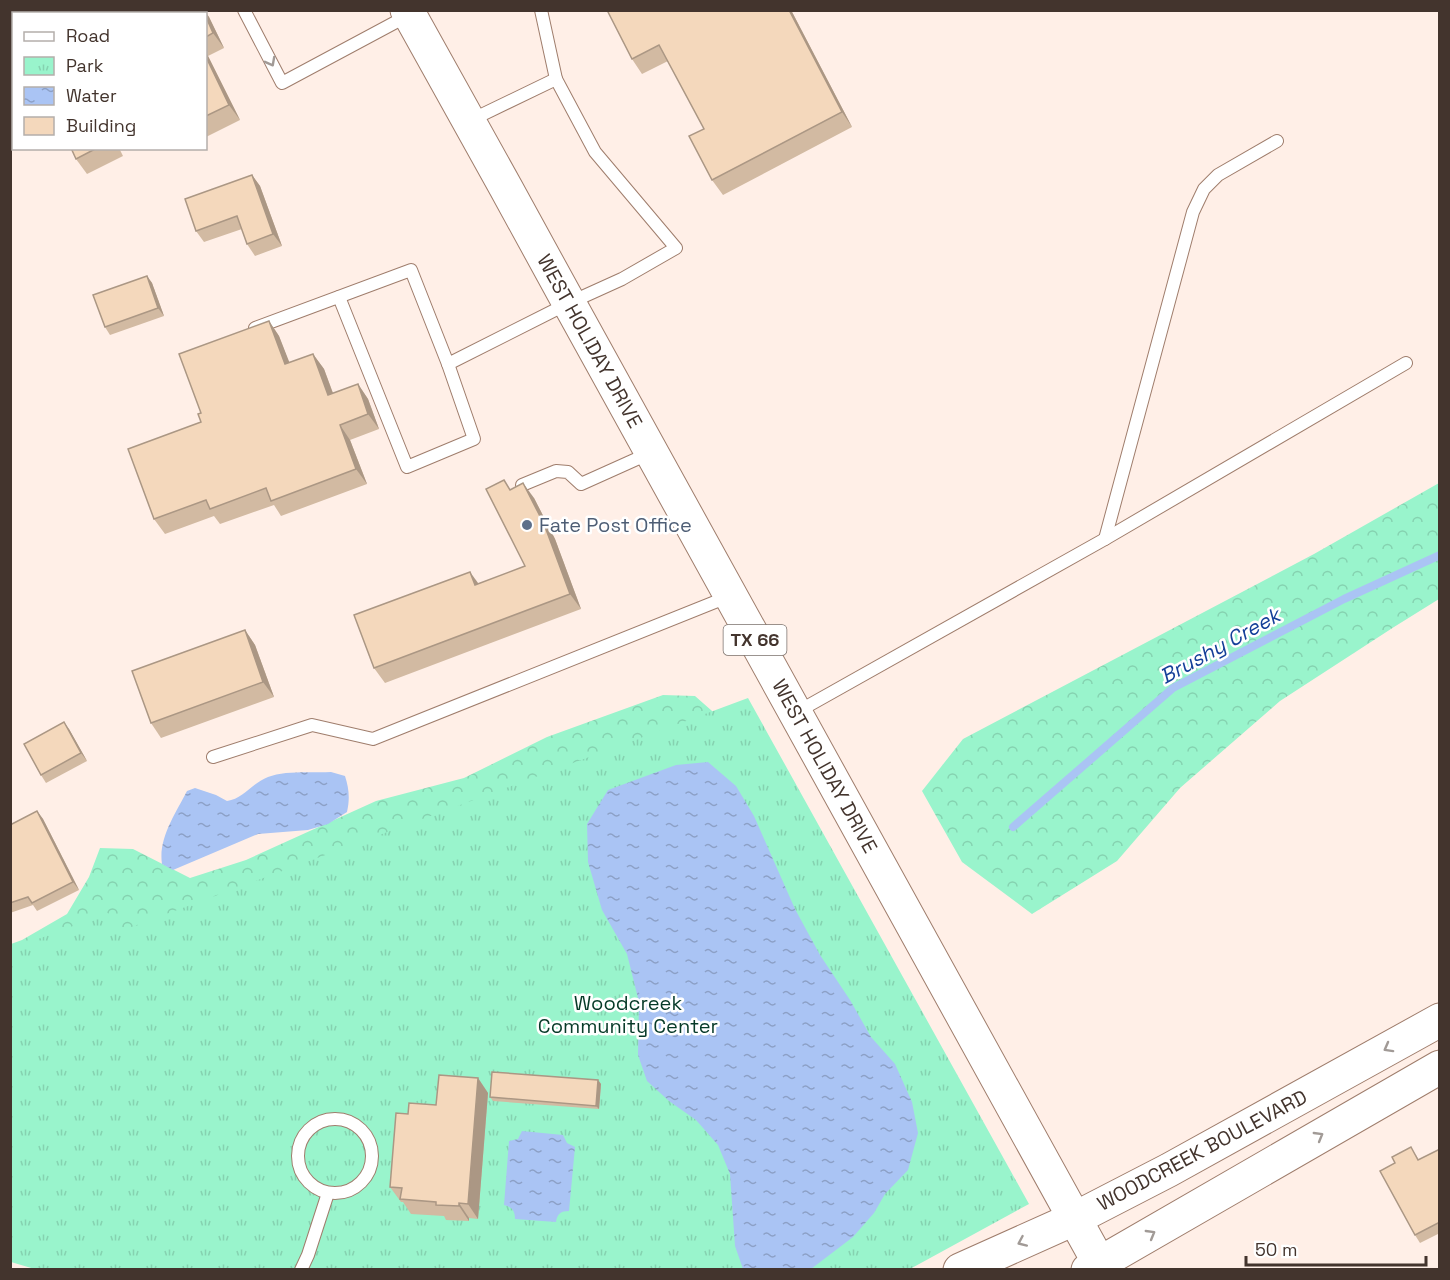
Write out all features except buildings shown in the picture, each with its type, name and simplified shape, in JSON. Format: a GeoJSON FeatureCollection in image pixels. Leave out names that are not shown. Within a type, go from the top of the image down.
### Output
{"type":"FeatureCollection","features":[{"type":"Feature","properties":{"kind":"main road","name":"WEST HOLIDAY DRIVE"},"geometry":{"type":"LineString","coordinates":[[408,13],[1076,1218],[1097,1267]]}},
{"type":"Feature","properties":{"kind":"main road","name":"WOODCREEK BOULEVARD"},"geometry":{"type":"LineString","coordinates":[[960,1269],[1076,1218],[1180,1164],[1440,1020]]}},
{"type":"Feature","properties":{"kind":"main road"},"geometry":{"type":"LineString","coordinates":[[1097,1267],[1440,1067]]}},
{"type":"Feature","properties":{"kind":"lane"},"geometry":{"type":"LineString","coordinates":[[244,10],[282,83],[408,13]]}},
{"type":"Feature","properties":{"kind":"lane"},"geometry":{"type":"LineString","coordinates":[[448,364],[622,279],[676,248],[595,152],[556,79],[541,10]]}},
{"type":"Feature","properties":{"kind":"lane"},"geometry":{"type":"LineString","coordinates":[[468,122],[556,79]]}},
{"type":"Feature","properties":{"kind":"lane"},"geometry":{"type":"LineString","coordinates":[[1104,539],[1193,212],[1204,189],[1218,175],[1277,141]]}},
{"type":"Feature","properties":{"kind":"lane"},"geometry":{"type":"LineString","coordinates":[[244,332],[411,270],[448,364],[474,440],[407,467],[339,297]]}},
{"type":"Feature","properties":{"kind":"lane"},"geometry":{"type":"LineString","coordinates":[[796,712],[1104,539],[1406,363]]}},
{"type":"Feature","properties":{"kind":"lane"},"geometry":{"type":"LineString","coordinates":[[522,485],[556,471],[567,472],[581,484],[651,453]]}},
{"type":"Feature","properties":{"kind":"lane"},"geometry":{"type":"LineString","coordinates":[[213,757],[312,725],[373,739],[731,595]]}},
{"type":"Feature","properties":{"kind":"lane"},"geometry":{"type":"LineString","coordinates":[[338,1119],[360,1129],[368,1139],[371,1162],[368,1174],[361,1183],[351,1190],[328,1193],[316,1188],[306,1180],[300,1169],[298,1151],[305,1134],[315,1125],[326,1120],[338,1119]]}},
{"type":"Feature","properties":{"kind":"lane"},"geometry":{"type":"LineString","coordinates":[[301,1269],[308,1255],[328,1193]]}},
{"type":"Feature","properties":{"kind":"green space"},"geometry":{"type":"Polygon","coordinates":[[[1439,483],[1439,599],[1280,701],[1180,788],[1117,861],[1032,914],[962,862],[922,791],[963,739],[1314,554],[1439,483]]]}},
{"type":"Feature","properties":{"kind":"green space"},"geometry":{"type":"Polygon","coordinates":[[[663,695],[695,696],[720,718],[11,1038],[11,944],[67,914],[89,877],[100,848],[133,849],[190,878],[246,860],[376,801],[464,778],[547,737],[663,695]]]}},
{"type":"Feature","properties":{"kind":"green space","name":"Woodcreek Community Center"},"geometry":{"type":"Polygon","coordinates":[[[748,698],[1029,1204],[910,1269],[38,1270],[11,1262],[11,949],[108,913],[118,932],[748,698]]]}},
{"type":"Feature","properties":{"kind":"water"},"geometry":{"type":"Polygon","coordinates":[[[708,762],[736,786],[754,816],[795,909],[820,955],[871,1037],[895,1064],[912,1102],[918,1133],[908,1170],[885,1194],[874,1213],[853,1237],[811,1269],[743,1269],[735,1246],[730,1174],[718,1145],[696,1120],[669,1101],[647,1081],[638,1055],[639,1002],[627,954],[602,910],[588,862],[587,824],[608,790],[676,765],[708,762]]]}},
{"type":"Feature","properties":{"kind":"water"},"geometry":{"type":"Polygon","coordinates":[[[331,772],[345,776],[349,803],[347,812],[328,824],[308,830],[258,834],[173,870],[162,864],[161,854],[165,835],[187,791],[195,788],[227,801],[233,800],[262,780],[275,775],[331,772]]]}},
{"type":"Feature","properties":{"kind":"water"},"geometry":{"type":"Polygon","coordinates":[[[522,1131],[563,1135],[567,1143],[575,1147],[569,1211],[560,1214],[556,1222],[515,1219],[512,1210],[504,1205],[509,1141],[518,1139],[522,1131]]]}},
{"type":"Feature","properties":{"kind":"waterway","name":"Brushy Creek"},"geometry":{"type":"LineString","coordinates":[[1013,827],[1173,688],[1344,599],[1440,555]]}},
{"type":"Feature","properties":{"kind":"place","name":"Fate Post Office"},"geometry":{"type":"Point","coordinates":[527,525]}}]}
